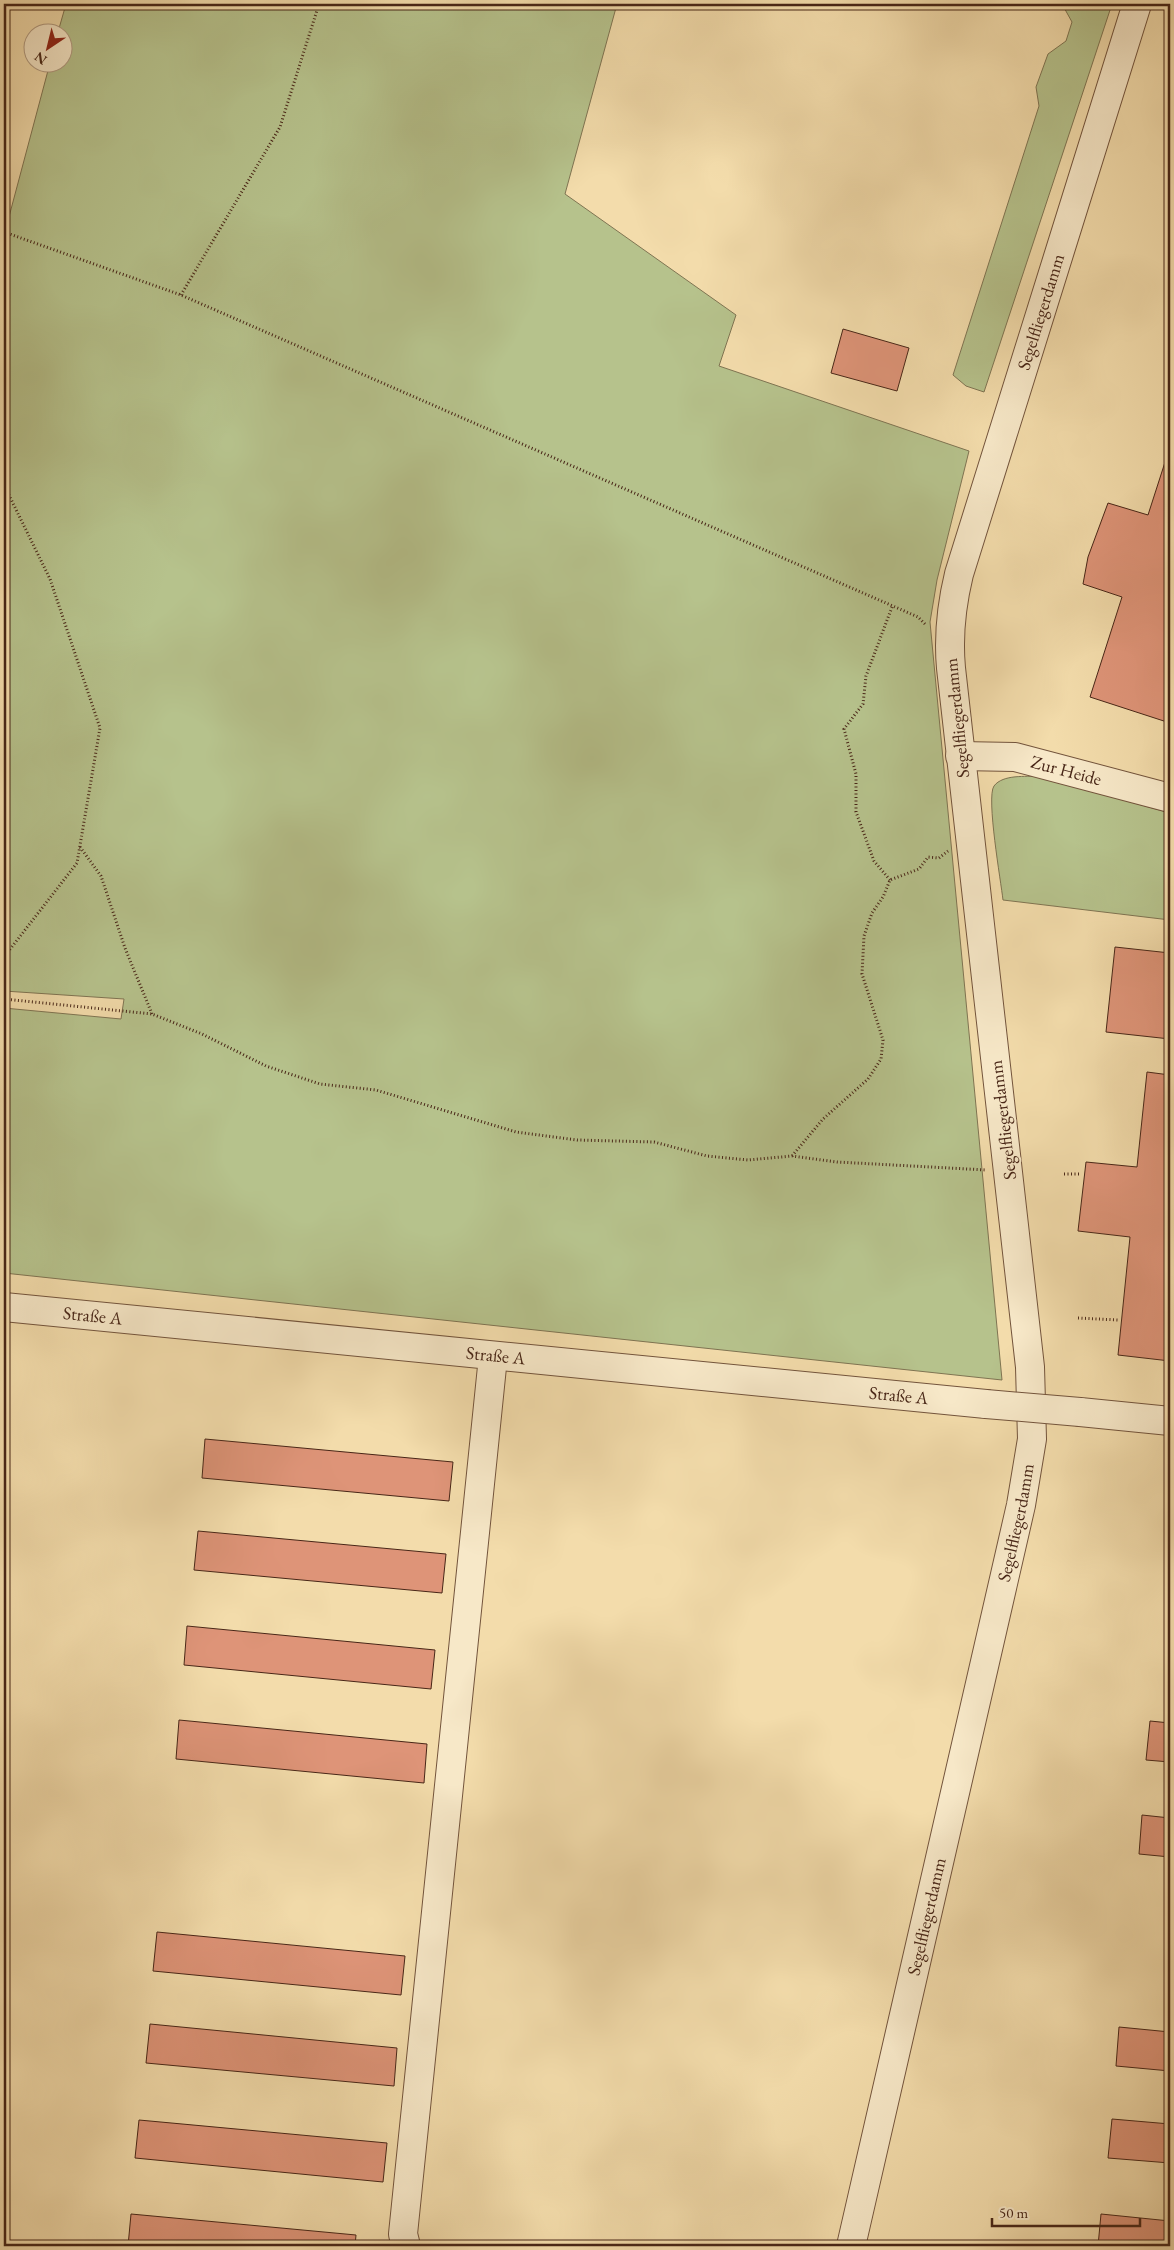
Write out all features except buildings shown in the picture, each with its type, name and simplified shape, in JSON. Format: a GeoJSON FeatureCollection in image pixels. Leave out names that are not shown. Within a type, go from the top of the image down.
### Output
{"type":"FeatureCollection","features":[{"type":"Feature","properties":{"kind":"street","name":"Segelfliegerdamm"},"geometry":{"type":"LineString","coordinates":[[851,2246],[1018,1515],[1032,1439],[1030,1367],[948,639],[951,608],[958,574],[1137,4]]}},
{"type":"Feature","properties":{"kind":"street","name":"Zur Heide"},"geometry":{"type":"LineString","coordinates":[[960,756],[1015,757],[1170,798]]}},
{"type":"Feature","properties":{"kind":"street","name":"Straße A"},"geometry":{"type":"LineString","coordinates":[[4,1307],[493,1357],[1170,1421]]}},
{"type":"Feature","properties":{"kind":"street"},"geometry":{"type":"LineString","coordinates":[[406,2246],[403,2234],[493,1357]]}},
{"type":"Feature","properties":{"kind":"path"},"geometry":{"type":"LineString","coordinates":[[181,296],[280,127],[320,4]]}},
{"type":"Feature","properties":{"kind":"path"},"geometry":{"type":"LineString","coordinates":[[4,232],[181,296],[918,618],[926,624],[929,631]]}},
{"type":"Feature","properties":{"kind":"path"},"geometry":{"type":"LineString","coordinates":[[4,485],[50,579],[100,728],[77,863],[4,958]]}},
{"type":"Feature","properties":{"kind":"path"},"geometry":{"type":"LineString","coordinates":[[890,880],[874,861],[856,812],[856,774],[844,729],[863,704],[866,676],[892,607]]}},
{"type":"Feature","properties":{"kind":"path"},"geometry":{"type":"LineString","coordinates":[[890,880],[919,869],[928,857],[939,858],[970,837]]}},
{"type":"Feature","properties":{"kind":"path"},"geometry":{"type":"LineString","coordinates":[[80,847],[100,876],[125,948],[152,1014]]}},
{"type":"Feature","properties":{"kind":"path"},"geometry":{"type":"LineString","coordinates":[[792,1156],[823,1119],[868,1078],[881,1059],[883,1040],[862,974],[864,936],[872,913],[883,897],[890,880]]}},
{"type":"Feature","properties":{"kind":"path"},"geometry":{"type":"LineString","coordinates":[[4,999],[152,1014],[202,1034],[266,1066],[320,1084],[376,1090],[516,1132],[577,1140],[654,1142],[707,1156],[748,1160],[792,1156],[836,1162],[1009,1171]]}},
{"type":"Feature","properties":{"kind":"path"},"geometry":{"type":"LineString","coordinates":[[1064,1174],[1079,1174]]}},
{"type":"Feature","properties":{"kind":"path"},"geometry":{"type":"LineString","coordinates":[[1078,1318],[1118,1320]]}},
{"type":"Feature","properties":{"kind":"green space"},"geometry":{"type":"Polygon","coordinates":[[[66,4],[617,4],[565,194],[736,315],[719,366],[969,451],[937,580],[930,622],[1002,1380],[4,1273],[4,1008],[121,1019],[124,999],[4,991],[4,228],[6,228],[48,72],[72,72],[72,22],[61,22],[66,4]]]}},
{"type":"Feature","properties":{"kind":"green space"},"geometry":{"type":"Polygon","coordinates":[[[1062,4],[1112,4],[984,392],[966,386],[953,375],[1039,106],[1036,87],[1048,54],[1066,41],[1072,22],[1062,4]]]}},
{"type":"Feature","properties":{"kind":"green space"},"geometry":{"type":"Polygon","coordinates":[[[1039,776],[1170,813],[1170,920],[1003,900],[993,822],[992,793],[994,786],[998,782],[1009,778],[1039,776]]]}}]}
